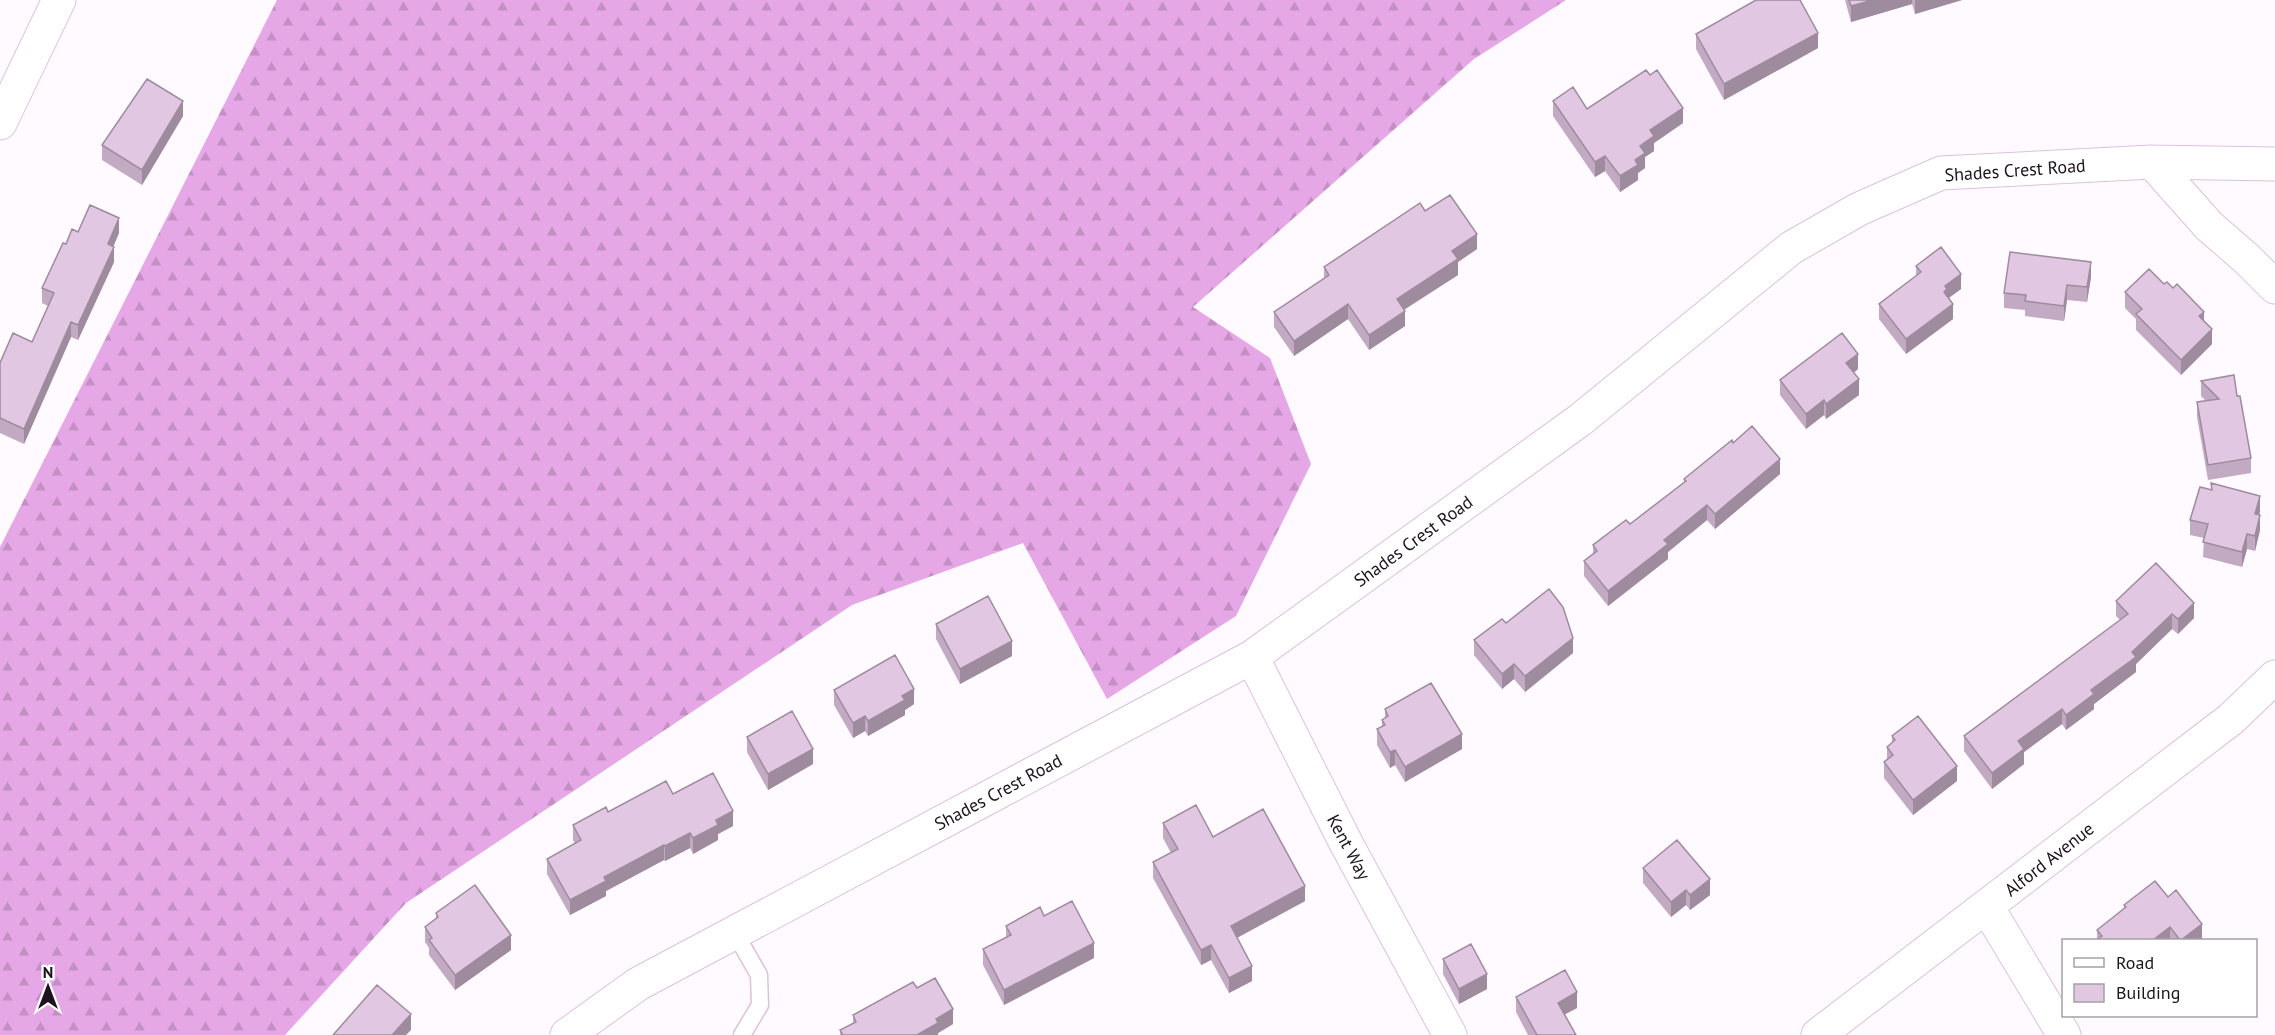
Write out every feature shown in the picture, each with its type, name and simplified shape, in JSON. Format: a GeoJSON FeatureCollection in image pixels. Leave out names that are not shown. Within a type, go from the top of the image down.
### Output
{"type":"FeatureCollection","features":[{"type":"Feature","properties":{"kind":"street"},"geometry":{"type":"LineString","coordinates":[[0,123],[59,0]]}},
{"type":"Feature","properties":{"kind":"street"},"geometry":{"type":"LineString","coordinates":[[2152,162],[2209,226],[2275,287]]}},
{"type":"Feature","properties":{"kind":"street","name":"Shades Crest Road"},"geometry":{"type":"LineString","coordinates":[[567,1035],[638,984],[1252,657],[1580,420],[1791,248],[1859,209],[1941,173],[2152,162],[2275,164]]}},
{"type":"Feature","properties":{"kind":"street","name":"Kent Way"},"geometry":{"type":"LineString","coordinates":[[1252,657],[1336,824],[1449,1035]]}},
{"type":"Feature","properties":{"kind":"street","name":"Alford Avenue"},"geometry":{"type":"LineString","coordinates":[[1818,1035],[2231,719],[2275,677]]}},
{"type":"Feature","properties":{"kind":"street"},"geometry":{"type":"LineString","coordinates":[[1987,907],[2064,1035]]}},
{"type":"Feature","properties":{"kind":"lane"},"geometry":{"type":"LineString","coordinates":[[735,933],[759,975],[760,1005],[742,1035]]}},
{"type":"Feature","properties":{"kind":"green space"},"geometry":{"type":"Polygon","coordinates":[[[277,0],[1566,0],[1474,59],[1193,307],[1270,358],[1311,464],[1236,616],[1107,699],[1023,543],[852,605],[406,903],[285,1035],[0,1035],[0,547],[277,0]]]}},
{"type":"Feature","properties":{"kind":"building"},"geometry":{"type":"Polygon","coordinates":[[[1756,0],[1800,0],[1818,33],[1724,84],[1696,34],[1756,0]]]}},
{"type":"Feature","properties":{"kind":"building"},"geometry":{"type":"Polygon","coordinates":[[[1849,0],[1873,0],[1851,6],[1849,0]]]}},
{"type":"Feature","properties":{"kind":"building"},"geometry":{"type":"Polygon","coordinates":[[[1646,70],[1650,75],[1657,70],[1683,108],[1650,130],[1654,136],[1640,146],[1645,153],[1635,160],[1638,165],[1620,176],[1605,156],[1595,162],[1553,101],[1573,87],[1587,109],[1646,70]]]}},
{"type":"Feature","properties":{"kind":"building"},"geometry":{"type":"Polygon","coordinates":[[[147,79],[183,101],[142,170],[102,145],[147,79]]]}},
{"type":"Feature","properties":{"kind":"building"},"geometry":{"type":"Polygon","coordinates":[[[1450,195],[1477,234],[1452,251],[1458,259],[1397,299],[1405,311],[1369,335],[1348,304],[1294,341],[1274,312],[1329,275],[1324,267],[1420,203],[1425,211],[1450,195]]]}},
{"type":"Feature","properties":{"kind":"building"},"geometry":{"type":"Polygon","coordinates":[[[90,205],[119,218],[108,244],[114,247],[78,325],[71,322],[24,429],[0,418],[0,363],[13,333],[32,342],[54,293],[42,288],[63,243],[66,244],[72,229],[78,232],[90,205]]]}},
{"type":"Feature","properties":{"kind":"building"},"geometry":{"type":"Polygon","coordinates":[[[1941,247],[1961,274],[1945,286],[1947,289],[1944,292],[1953,304],[1906,339],[1879,304],[1921,272],[1916,266],[1941,247]]]}},
{"type":"Feature","properties":{"kind":"building"},"geometry":{"type":"Polygon","coordinates":[[[2010,252],[2091,262],[2087,287],[2067,285],[2064,306],[2025,301],[2026,295],[2004,293],[2010,252]]]}},
{"type":"Feature","properties":{"kind":"building"},"geometry":{"type":"Polygon","coordinates":[[[2149,269],[2164,284],[2167,282],[2173,288],[2177,284],[2204,312],[2199,316],[2212,329],[2181,360],[2136,314],[2142,309],[2125,292],[2149,269]]]}},
{"type":"Feature","properties":{"kind":"building"},"geometry":{"type":"Polygon","coordinates":[[[1842,333],[1858,354],[1846,363],[1859,379],[1826,404],[1824,400],[1806,414],[1780,380],[1842,333]]]}},
{"type":"Feature","properties":{"kind":"building"},"geometry":{"type":"Polygon","coordinates":[[[2234,375],[2251,458],[2208,465],[2197,402],[2219,399],[2201,381],[2234,375]]]}},
{"type":"Feature","properties":{"kind":"building"},"geometry":{"type":"Polygon","coordinates":[[[1752,426],[1780,459],[1715,514],[1707,505],[1664,540],[1668,544],[1608,591],[1584,561],[1597,551],[1593,545],[1626,520],[1630,524],[1752,426]]]}},
{"type":"Feature","properties":{"kind":"building"},"geometry":{"type":"Polygon","coordinates":[[[2211,483],[2260,496],[2255,514],[2260,515],[2255,536],[2247,534],[2242,552],[2203,542],[2208,524],[2190,520],[2200,487],[2212,490],[2211,483]]]}},
{"type":"Feature","properties":{"kind":"building"},"geometry":{"type":"Polygon","coordinates":[[[2156,563],[2194,603],[2178,619],[2172,614],[2132,652],[2136,657],[2091,690],[2094,694],[2066,715],[2062,709],[2018,741],[2024,749],[1992,773],[1964,736],[2128,614],[2116,601],[2156,563]]]}},
{"type":"Feature","properties":{"kind":"building"},"geometry":{"type":"Polygon","coordinates":[[[1549,589],[1563,607],[1573,638],[1525,676],[1514,664],[1502,674],[1474,640],[1502,619],[1506,623],[1549,589]]]}},
{"type":"Feature","properties":{"kind":"building"},"geometry":{"type":"Polygon","coordinates":[[[988,596],[1012,641],[960,669],[936,624],[988,596]]]}},
{"type":"Feature","properties":{"kind":"building"},"geometry":{"type":"Polygon","coordinates":[[[895,655],[914,689],[902,696],[905,700],[868,721],[865,716],[853,723],[834,690],[895,655]]]}},
{"type":"Feature","properties":{"kind":"building"},"geometry":{"type":"Polygon","coordinates":[[[1431,683],[1462,734],[1405,767],[1395,750],[1390,752],[1377,729],[1385,725],[1382,720],[1388,716],[1385,709],[1431,683]]]}},
{"type":"Feature","properties":{"kind":"building"},"geometry":{"type":"Polygon","coordinates":[[[792,711],[813,749],[768,774],[747,737],[792,711]]]}},
{"type":"Feature","properties":{"kind":"building"},"geometry":{"type":"Polygon","coordinates":[[[1918,716],[1957,766],[1913,800],[1884,762],[1893,755],[1887,747],[1895,740],[1892,736],[1918,716]]]}},
{"type":"Feature","properties":{"kind":"building"},"geometry":{"type":"Polygon","coordinates":[[[713,773],[733,811],[716,820],[718,825],[693,838],[690,833],[664,845],[604,877],[606,881],[570,900],[547,859],[581,840],[573,825],[606,807],[608,812],[666,781],[673,794],[713,773]]]}},
{"type":"Feature","properties":{"kind":"building"},"geometry":{"type":"Polygon","coordinates":[[[1196,805],[1213,837],[1263,809],[1305,886],[1231,926],[1252,966],[1229,978],[1211,945],[1201,950],[1153,862],[1178,849],[1163,823],[1196,805]]]}},
{"type":"Feature","properties":{"kind":"building"},"geometry":{"type":"Polygon","coordinates":[[[1677,840],[1710,879],[1690,895],[1686,890],[1671,902],[1643,868],[1677,840]]]}},
{"type":"Feature","properties":{"kind":"building"},"geometry":{"type":"Polygon","coordinates":[[[2155,881],[2168,897],[2176,890],[2202,924],[2182,939],[2179,939],[2170,927],[2154,939],[2098,939],[2102,936],[2097,930],[2126,907],[2124,905],[2155,881]]]}},
{"type":"Feature","properties":{"kind":"building"},"geometry":{"type":"Polygon","coordinates":[[[475,885],[511,935],[455,975],[429,940],[432,938],[425,927],[438,917],[436,913],[475,885]]]}},
{"type":"Feature","properties":{"kind":"building"},"geometry":{"type":"Polygon","coordinates":[[[1072,901],[1094,943],[1004,990],[983,949],[1011,935],[1006,926],[1040,907],[1044,916],[1072,901]]]}},
{"type":"Feature","properties":{"kind":"building"},"geometry":{"type":"Polygon","coordinates":[[[1471,944],[1487,974],[1459,989],[1443,959],[1471,944]]]}},
{"type":"Feature","properties":{"kind":"building"},"geometry":{"type":"Polygon","coordinates":[[[1565,970],[1577,992],[1558,1003],[1576,1035],[1537,1035],[1516,997],[1565,970]]]}},
{"type":"Feature","properties":{"kind":"building"},"geometry":{"type":"Polygon","coordinates":[[[935,978],[953,1009],[936,1019],[938,1023],[917,1035],[843,1035],[840,1030],[856,1022],[853,1015],[913,982],[917,988],[935,978]]]}},
{"type":"Feature","properties":{"kind":"building"},"geometry":{"type":"Polygon","coordinates":[[[377,985],[411,1014],[392,1035],[333,1035],[377,985]]]}}]}
